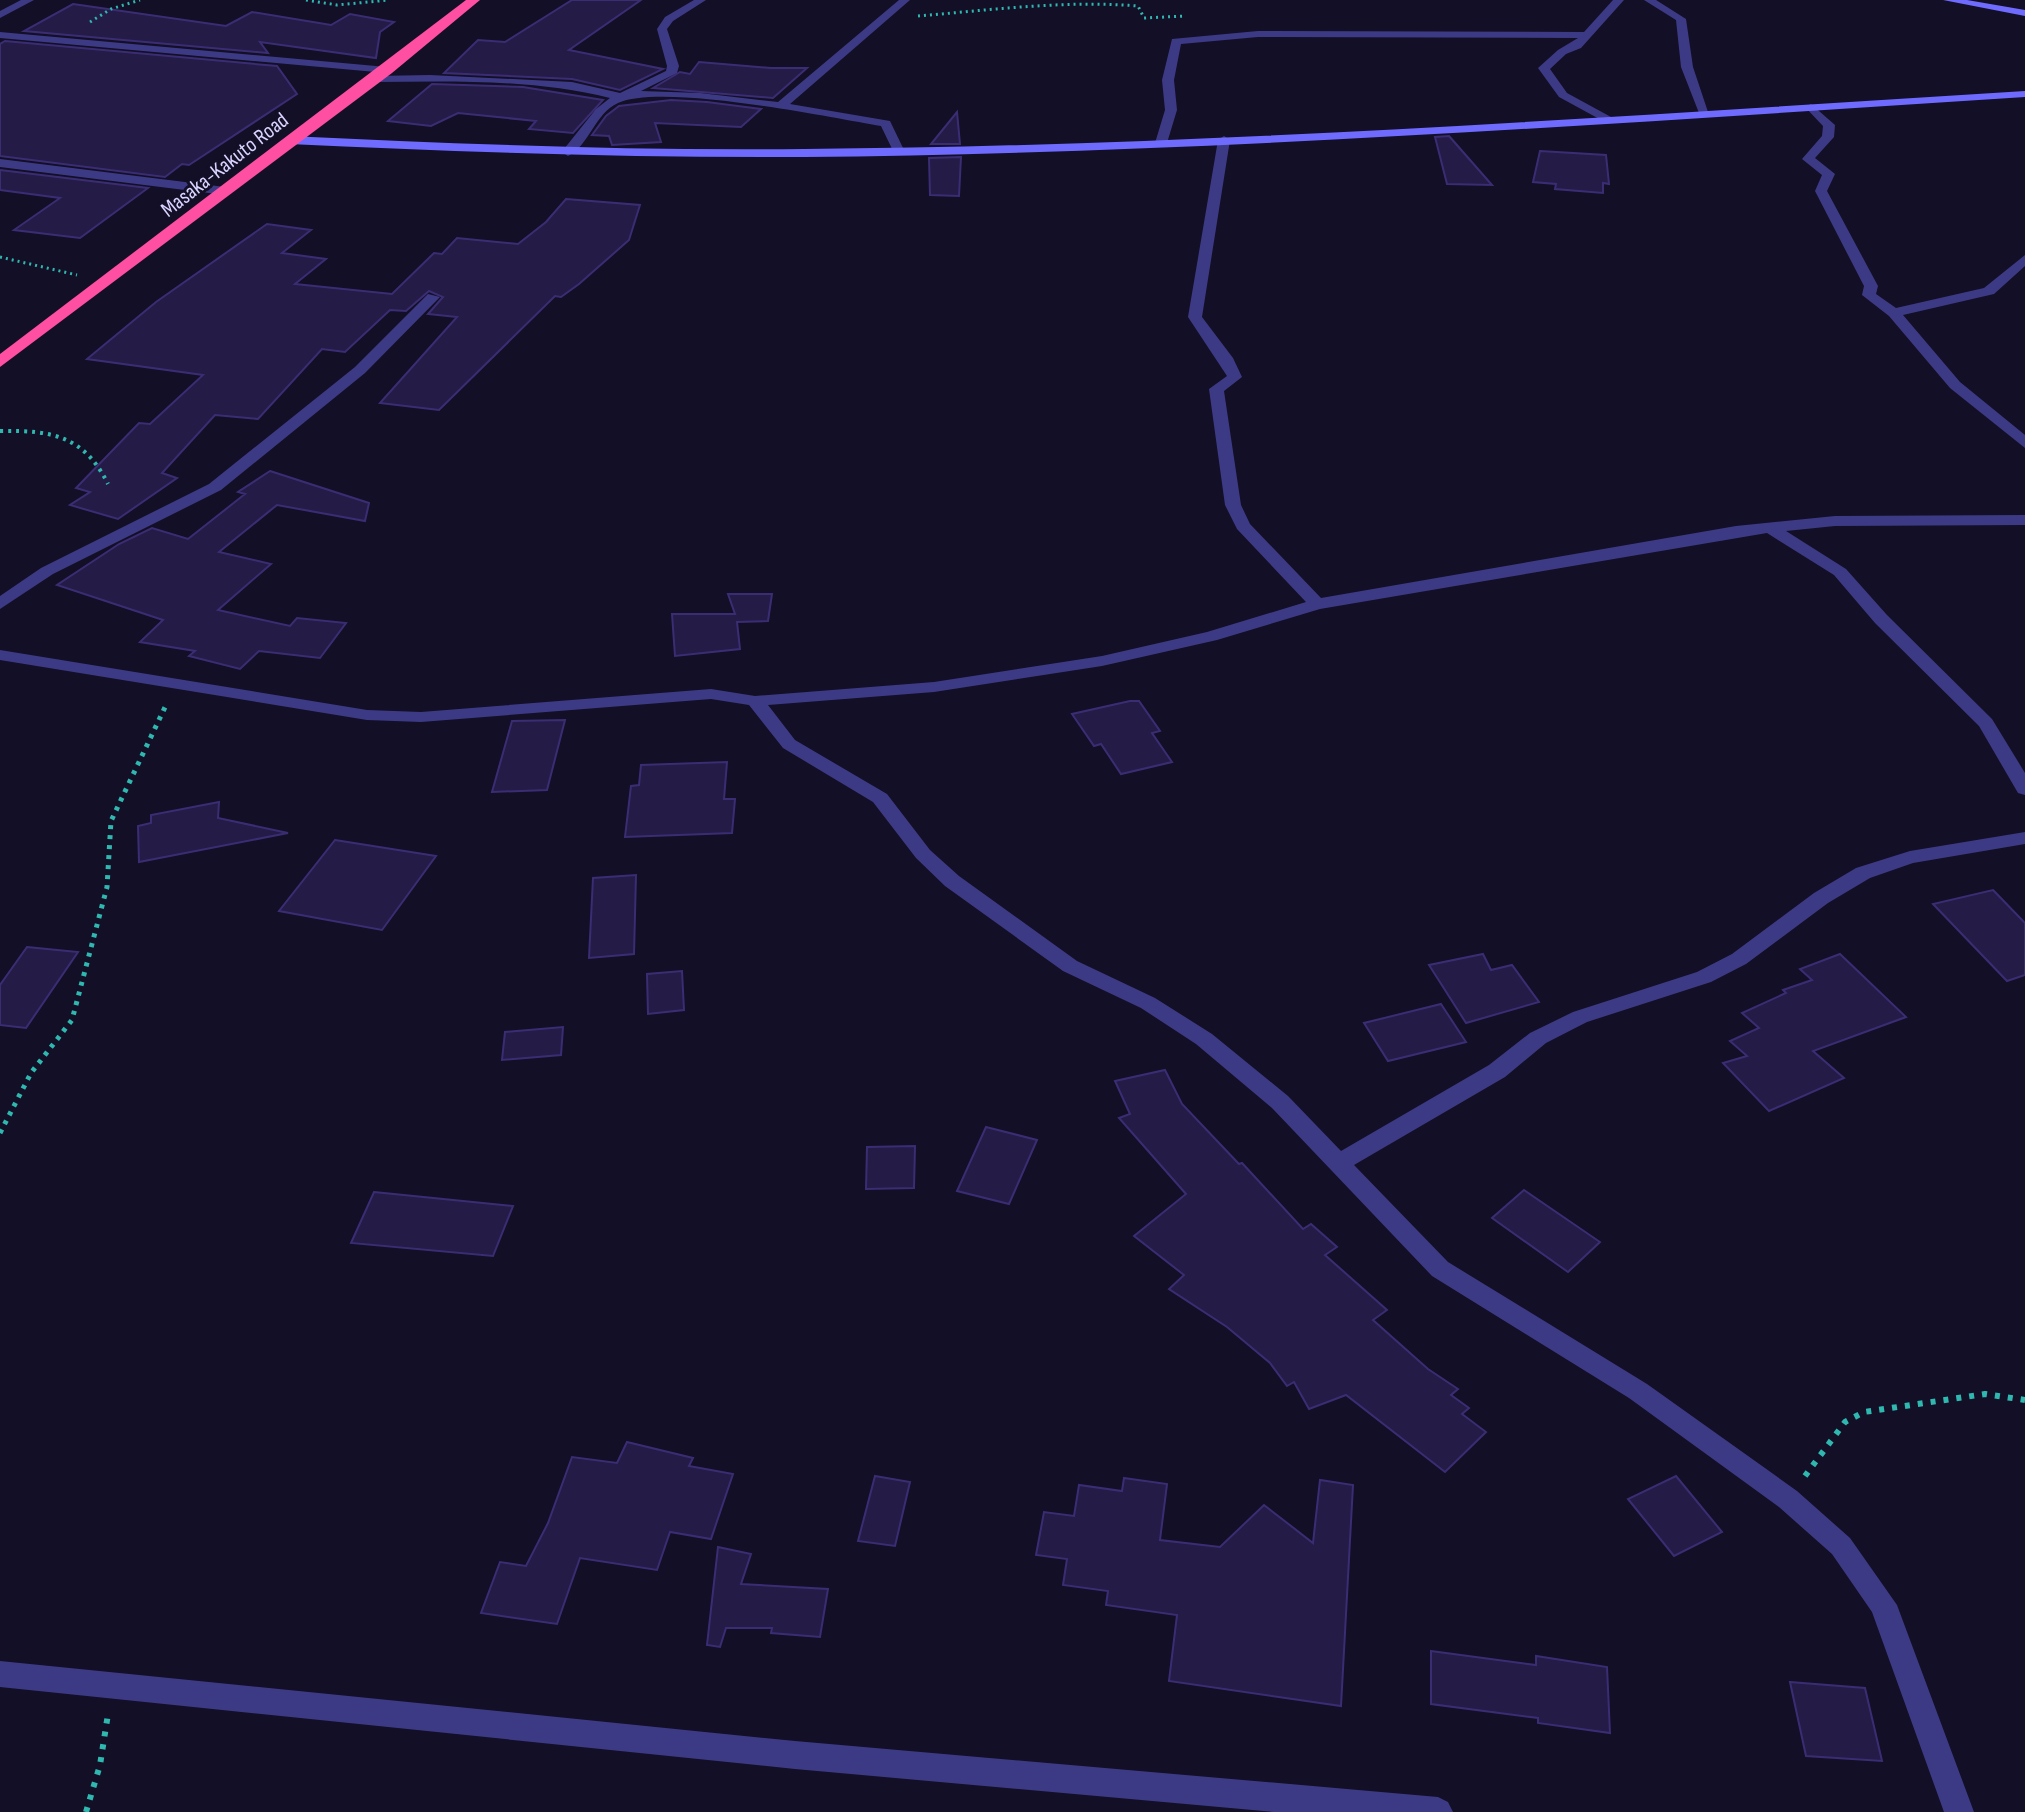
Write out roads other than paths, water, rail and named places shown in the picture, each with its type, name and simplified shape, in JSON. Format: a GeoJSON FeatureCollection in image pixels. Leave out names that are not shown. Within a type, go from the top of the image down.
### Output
{"type":"FeatureCollection","features":[{"type":"Feature","properties":{"kind":"highway","name":"Masaka-Kakuto Road"},"geometry":{"type":"LineString","coordinates":[[0,362],[289,140],[381,75],[474,0]]}},
{"type":"Feature","properties":{"kind":"street"},"geometry":{"type":"LineString","coordinates":[[0,15],[29,0]]}},
{"type":"Feature","properties":{"kind":"street"},"geometry":{"type":"LineString","coordinates":[[568,152],[611,101],[671,73],[673,66],[662,29],[669,19],[701,0]]}},
{"type":"Feature","properties":{"kind":"street"},"geometry":{"type":"LineString","coordinates":[[781,106],[905,0]]}},
{"type":"Feature","properties":{"kind":"street"},"geometry":{"type":"LineString","coordinates":[[1607,119],[1563,95],[1544,68],[1562,52],[1577,46],[1619,0]]}},
{"type":"Feature","properties":{"kind":"street"},"geometry":{"type":"LineString","coordinates":[[1649,0],[1681,19],[1687,67],[1705,113]]}},
{"type":"Feature","properties":{"kind":"street"},"geometry":{"type":"LineString","coordinates":[[1948,0],[2025,13]]}},
{"type":"Feature","properties":{"kind":"street"},"geometry":{"type":"LineString","coordinates":[[1161,143],[1171,110],[1168,80],[1176,41],[1258,34],[1586,35]]}},
{"type":"Feature","properties":{"kind":"street"},"geometry":{"type":"LineString","coordinates":[[0,35],[381,75],[572,85],[621,97],[659,95],[781,106],[886,123],[898,150]]}},
{"type":"Feature","properties":{"kind":"street"},"geometry":{"type":"LineString","coordinates":[[289,140],[568,152],[898,150],[1368,135],[2025,94]]}},
{"type":"Feature","properties":{"kind":"street"},"geometry":{"type":"LineString","coordinates":[[1811,107],[1829,125],[1828,137],[1808,159],[1829,174],[1821,191],[1871,286],[1869,295],[1894,313],[1955,385],[2025,443]]}},
{"type":"Feature","properties":{"kind":"street"},"geometry":{"type":"LineString","coordinates":[[1224,140],[1195,317],[1201,330],[1215,341],[1230,362],[1235,377],[1216,389],[1233,505],[1243,526],[1317,604]]}},
{"type":"Feature","properties":{"kind":"street"},"geometry":{"type":"LineString","coordinates":[[0,163],[225,191]]}},
{"type":"Feature","properties":{"kind":"street"},"geometry":{"type":"LineString","coordinates":[[1894,313],[1989,291],[2025,259]]}},
{"type":"Feature","properties":{"kind":"street"},"geometry":{"type":"LineString","coordinates":[[0,604],[47,571],[215,487],[360,370],[433,297]]}},
{"type":"Feature","properties":{"kind":"street"},"geometry":{"type":"LineString","coordinates":[[0,655],[367,715],[421,717],[711,694],[755,701],[934,687],[1102,661],[1211,636],[1317,604],[1613,550],[1835,521],[2025,520]]}},
{"type":"Feature","properties":{"kind":"street"},"geometry":{"type":"LineString","coordinates":[[1771,528],[1840,572],[1881,619],[1986,723],[2025,789]]}},
{"type":"Feature","properties":{"kind":"street"},"geometry":{"type":"LineString","coordinates":[[755,701],[789,744],[880,798],[923,854],[952,881],[1070,966],[1148,1003],[1204,1039],[1280,1102],[1440,1269],[1638,1391],[1788,1499],[1841,1546],[1883,1605],[1959,1812]]}},
{"type":"Feature","properties":{"kind":"street"},"geometry":{"type":"LineString","coordinates":[[1340,1162],[1497,1071],[1552,1031],[1580,1017],[1704,977],[1739,959],[1821,898],[1863,873],[1910,857],[2025,838]]}},
{"type":"Feature","properties":{"kind":"street"},"geometry":{"type":"LineString","coordinates":[[0,1674],[795,1755],[1438,1812]]}}]}
